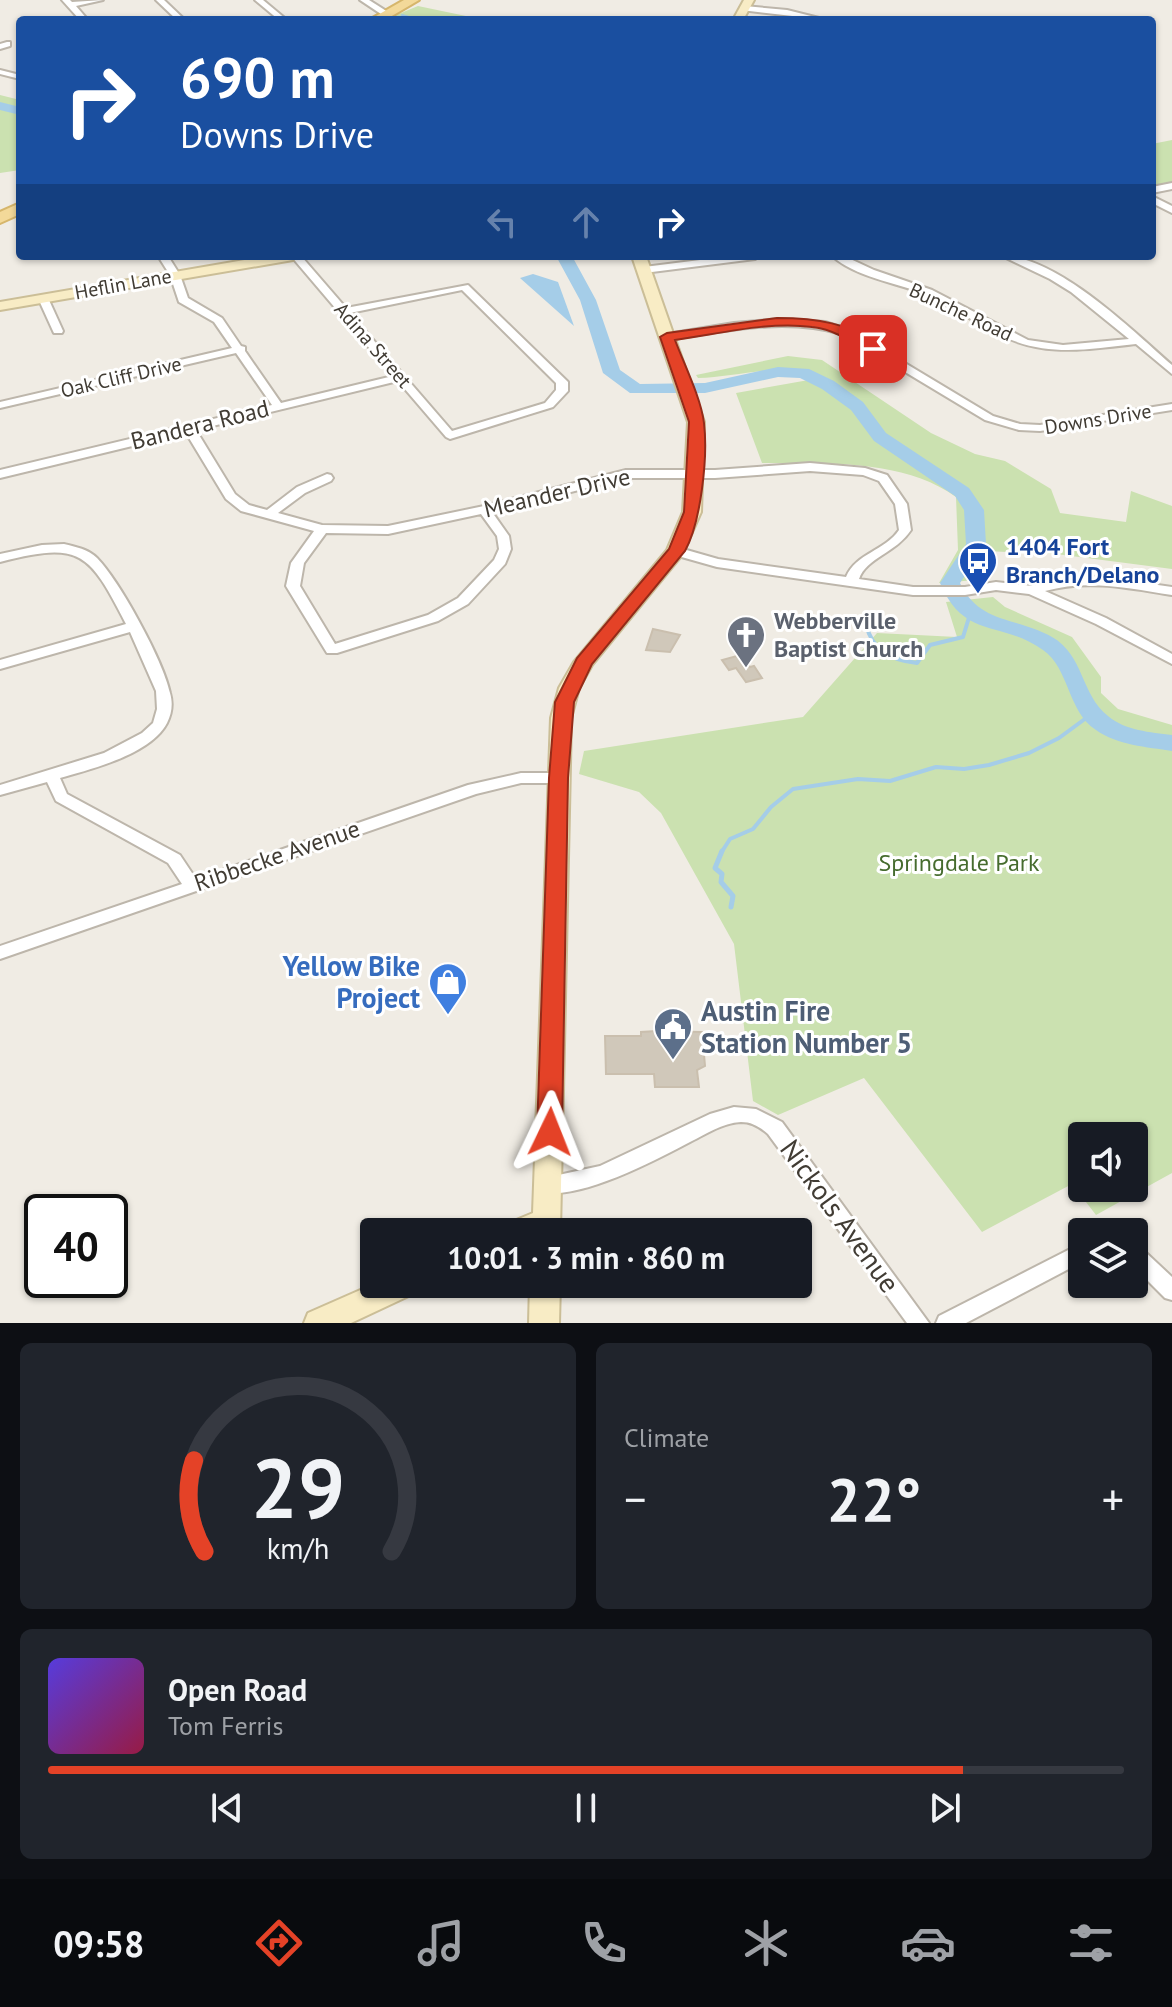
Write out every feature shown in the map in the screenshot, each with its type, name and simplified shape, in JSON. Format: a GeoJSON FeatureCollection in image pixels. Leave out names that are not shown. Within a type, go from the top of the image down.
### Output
{"type":"FeatureCollection","features":[{"type":"Feature","properties":{"kind":"main road"},"geometry":{"type":"LineString","coordinates":[[383,16],[413,0]]}},
{"type":"Feature","properties":{"kind":"street"},"geometry":{"type":"LineString","coordinates":[[68,2],[99,0]]}},
{"type":"Feature","properties":{"kind":"street"},"geometry":{"type":"LineString","coordinates":[[160,0],[177,16]]}},
{"type":"Feature","properties":{"kind":"street"},"geometry":{"type":"LineString","coordinates":[[259,0],[278,16]]}},
{"type":"Feature","properties":{"kind":"street"},"geometry":{"type":"LineString","coordinates":[[364,0],[380,16]]}},
{"type":"Feature","properties":{"kind":"street"},"geometry":{"type":"LineString","coordinates":[[747,4],[805,16]]}},
{"type":"Feature","properties":{"kind":"street"},"geometry":{"type":"LineString","coordinates":[[166,260],[175,275],[183,300],[218,320],[278,406]]}},
{"type":"Feature","properties":{"kind":"street","name":"Heflin Lane"},"geometry":{"type":"LineString","coordinates":[[0,306],[269,260]]}},
{"type":"Feature","properties":{"kind":"street","name":"Adina Street"},"geometry":{"type":"LineString","coordinates":[[298,260],[450,435],[549,405],[562,391],[562,382],[464,287],[344,311]]}},
{"type":"Feature","properties":{"kind":"street"},"geometry":{"type":"LineString","coordinates":[[546,1218],[561,718],[575,675],[593,649],[676,551],[689,525],[696,474],[696,422],[641,263],[690,260]]}},
{"type":"Feature","properties":{"kind":"street","name":"Bunche Road"},"geometry":{"type":"LineString","coordinates":[[843,260],[861,271],[930,293],[1009,336],[1039,346],[1071,348],[1137,341]]}},
{"type":"Feature","properties":{"kind":"street"},"geometry":{"type":"LineString","coordinates":[[1016,260],[1068,284],[1172,371]]}},
{"type":"Feature","properties":{"kind":"street"},"geometry":{"type":"LineString","coordinates":[[43,298],[58,331]]}},
{"type":"Feature","properties":{"kind":"street","name":"Downs Drive"},"geometry":{"type":"LineString","coordinates":[[667,337],[777,322],[824,325],[846,332],[982,414],[1019,427],[1040,428],[1172,407]]}},
{"type":"Feature","properties":{"kind":"street","name":"Oak Cliff Drive"},"geometry":{"type":"LineString","coordinates":[[0,405],[241,349]]}},
{"type":"Feature","properties":{"kind":"street","name":"Bandera Road"},"geometry":{"type":"LineString","coordinates":[[0,474],[401,377]]}},
{"type":"Feature","properties":{"kind":"street","name":"Meander Drive"},"geometry":{"type":"LineString","coordinates":[[188,427],[230,496],[245,508],[322,529],[388,530],[484,510],[613,476],[653,472],[696,474],[823,468],[872,473],[883,478],[901,504],[905,530],[897,541],[859,564],[851,582]]}},
{"type":"Feature","properties":{"kind":"street"},"geometry":{"type":"LineString","coordinates":[[268,515],[301,490],[327,478]]}},
{"type":"Feature","properties":{"kind":"street"},"geometry":{"type":"LineString","coordinates":[[322,529],[291,576],[293,586],[332,650],[433,618],[463,601],[500,561],[505,549],[503,536],[484,510]]}},
{"type":"Feature","properties":{"kind":"street"},"geometry":{"type":"LineString","coordinates":[[0,558],[29,550],[68,549],[95,561],[134,626],[163,691],[165,708],[157,727],[138,743],[111,756],[0,790]]}},
{"type":"Feature","properties":{"kind":"street"},"geometry":{"type":"LineString","coordinates":[[676,551],[717,563],[927,592],[984,587],[1032,590],[1101,621],[1172,660]]}},
{"type":"Feature","properties":{"kind":"street"},"geometry":{"type":"LineString","coordinates":[[1032,590],[1061,581],[1090,578],[1172,591]]}},
{"type":"Feature","properties":{"kind":"street"},"geometry":{"type":"LineString","coordinates":[[0,665],[134,626]]}},
{"type":"Feature","properties":{"kind":"street"},"geometry":{"type":"LineString","coordinates":[[51,774],[61,797],[174,859],[192,885]]}},
{"type":"Feature","properties":{"kind":"street","name":"Ribbecke Avenue"},"geometry":{"type":"LineString","coordinates":[[0,953],[490,784],[521,778],[558,778]]}},
{"type":"Feature","properties":{"kind":"street","name":"Nickols Avenue"},"geometry":{"type":"LineString","coordinates":[[547,1185],[573,1184],[588,1179],[632,1162],[724,1117],[736,1114],[756,1116],[775,1128],[919,1323]]}},
{"type":"Feature","properties":{"kind":"street"},"geometry":{"type":"LineString","coordinates":[[946,1323],[1068,1259]]}},
{"type":"Feature","properties":{"kind":"street"},"geometry":{"type":"LineString","coordinates":[[1148,1268],[1172,1291]]}},
{"type":"Feature","properties":{"kind":"street"},"geometry":{"type":"LineString","coordinates":[[319,1323],[374,1298]]}},
{"type":"Feature","properties":{"kind":"street"},"geometry":{"type":"LineString","coordinates":[[544,1323],[545,1298]]}},
{"type":"Feature","properties":{"kind":"green space"},"geometry":{"type":"Polygon","coordinates":[[[418,6],[466,16],[394,16],[418,6]]]}},
{"type":"Feature","properties":{"kind":"green space"},"geometry":{"type":"Polygon","coordinates":[[[0,95],[16,99],[16,171],[0,173],[0,95]]]}},
{"type":"Feature","properties":{"kind":"green space"},"geometry":{"type":"Polygon","coordinates":[[[1172,140],[1172,182],[1156,185],[1156,143],[1172,140]]]}},
{"type":"Feature","properties":{"kind":"green space"},"geometry":{"type":"Polygon","coordinates":[[[788,356],[822,360],[931,433],[975,454],[1005,461],[1051,489],[1060,513],[1126,522],[1131,491],[1172,506],[1172,569],[1056,554],[985,551],[976,580],[939,583],[958,550],[956,497],[936,485],[888,470],[837,464],[762,463],[736,393],[820,378],[806,373],[776,370],[698,378],[696,375],[788,356]]]}},
{"type":"Feature","properties":{"kind":"green space","name":"Springdale Park"},"geometry":{"type":"Polygon","coordinates":[[[993,597],[1005,607],[1072,637],[1101,677],[1101,693],[1118,709],[1172,725],[1172,1173],[1148,1186],[1148,1122],[1068,1122],[1068,1186],[982,1232],[864,1078],[778,1115],[753,1101],[734,944],[661,813],[639,792],[579,774],[584,751],[803,717],[877,633],[957,637],[946,602],[993,597]]]}},
{"type":"Feature","properties":{"kind":"green space","name":"Springdale Park"},"geometry":{"type":"Polygon","coordinates":[[[1086,1202],[1120,1202],[1096,1215],[1086,1202]]]}},
{"type":"Feature","properties":{"kind":"water"},"geometry":{"type":"Polygon","coordinates":[[[533,274],[558,282],[574,326],[520,278],[533,274]]]}},
{"type":"Feature","properties":{"kind":"building"},"geometry":{"type":"Polygon","coordinates":[[[653,629],[680,635],[670,652],[646,650],[653,629]]]}},
{"type":"Feature","properties":{"kind":"building","name":"Webberville Baptist Church"},"geometry":{"type":"Polygon","coordinates":[[[741,655],[762,678],[746,682],[736,668],[729,670],[722,660],[741,655]]]}},
{"type":"Feature","properties":{"kind":"building","name":"Austin Fire Station Number 5"},"geometry":{"type":"Polygon","coordinates":[[[641,1032],[702,1032],[705,1066],[697,1070],[699,1087],[655,1087],[654,1074],[606,1074],[605,1036],[641,1036],[641,1032]]]}},
{"type":"Feature","properties":{"kind":"waterway"},"geometry":{"type":"LineString","coordinates":[[0,106],[16,110]]}},
{"type":"Feature","properties":{"kind":"waterway"},"geometry":{"type":"LineString","coordinates":[[566,260],[588,300],[612,373],[636,389],[705,388],[778,372],[803,373],[828,385],[857,406],[880,437],[962,492],[974,510],[976,544],[950,583],[961,605],[979,617],[1052,646],[1068,664],[1087,707],[1101,723],[1126,734],[1172,743]]}},
{"type":"Feature","properties":{"kind":"waterway"},"geometry":{"type":"LineString","coordinates":[[866,624],[873,641],[884,652],[917,663],[930,645],[963,637],[971,611]]}},
{"type":"Feature","properties":{"kind":"waterway"},"geometry":{"type":"LineString","coordinates":[[721,852],[730,839],[753,829],[771,807],[793,789],[858,779],[890,781],[936,767],[964,769],[989,765],[1029,753],[1059,738],[1093,713]]}},
{"type":"Feature","properties":{"kind":"waterway"},"geometry":{"type":"LineString","coordinates":[[721,852],[715,868],[722,874],[721,882],[733,896],[731,907]]}},
{"type":"Feature","properties":{"kind":"place","name":"1404 Fort Branch/Delano"},"geometry":{"type":"Point","coordinates":[978,595]}},
{"type":"Feature","properties":{"kind":"place","name":"Webberville Baptist Church"},"geometry":{"type":"Point","coordinates":[746,669]}},
{"type":"Feature","properties":{"kind":"place","name":"Yellow Bike Project"},"geometry":{"type":"Point","coordinates":[448,1016]}},
{"type":"Feature","properties":{"kind":"place","name":"Austin Fire Station Number 5"},"geometry":{"type":"Point","coordinates":[673,1061]}},
{"type":"Feature","properties":{"kind":"route"},"geometry":{"type":"LineString","coordinates":[[550,1132],[558,778],[564,702],[575,675],[593,649],[676,551],[685,536],[692,512],[696,422],[667,337],[777,322],[814,323],[846,332],[873,349]]}}]}
